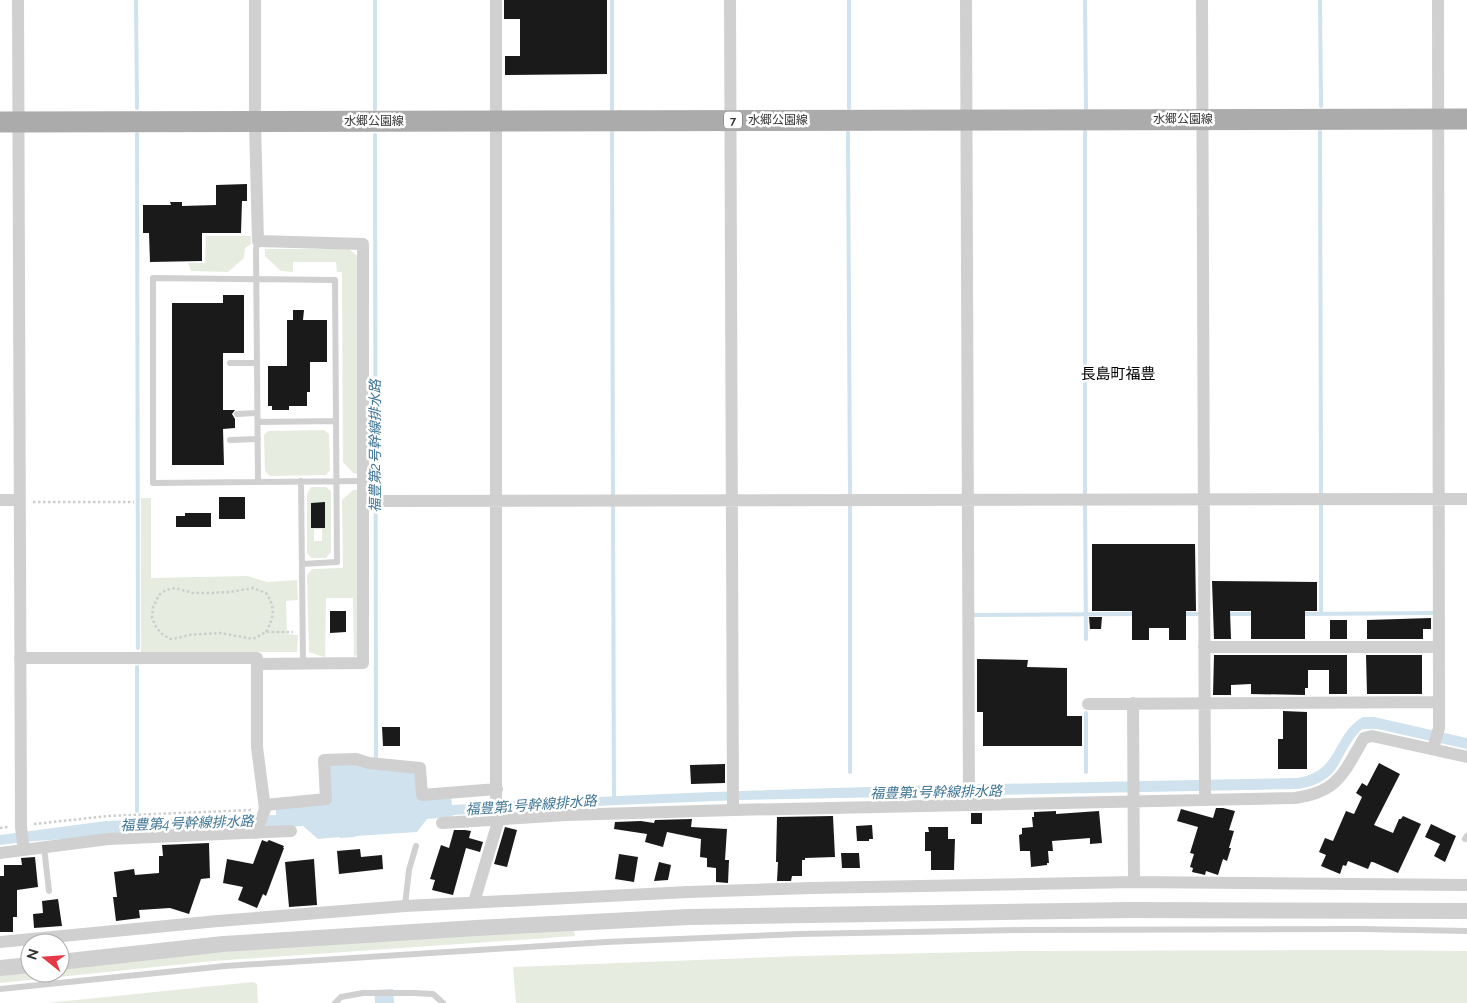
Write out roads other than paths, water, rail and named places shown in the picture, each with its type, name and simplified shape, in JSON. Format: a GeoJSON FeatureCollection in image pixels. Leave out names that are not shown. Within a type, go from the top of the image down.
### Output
{"type":"FeatureCollection","features":[{"type":"Feature","properties":{"kind":"main road","name":"水郷公園線"},"geometry":{"type":"LineString","coordinates":[[9,122],[1467,119]]}},
{"type":"Feature","properties":{"kind":"street"},"geometry":{"type":"LineString","coordinates":[[18,0],[9,122],[20,501],[21,826],[24,848]]}},
{"type":"Feature","properties":{"kind":"street"},"geometry":{"type":"LineString","coordinates":[[255,0],[255,122],[258,241],[363,244],[363,480],[370,501],[363,663],[258,664]]}},
{"type":"Feature","properties":{"kind":"street"},"geometry":{"type":"LineString","coordinates":[[474,902],[497,818],[496,0]]}},
{"type":"Feature","properties":{"kind":"street"},"geometry":{"type":"LineString","coordinates":[[730,0],[733,808]]}},
{"type":"Feature","properties":{"kind":"street"},"geometry":{"type":"LineString","coordinates":[[966,0],[969,802]]}},
{"type":"Feature","properties":{"kind":"street"},"geometry":{"type":"LineString","coordinates":[[1202,0],[1205,797]]}},
{"type":"Feature","properties":{"kind":"street"},"geometry":{"type":"LineString","coordinates":[[1433,748],[1439,728],[1438,0]]}},
{"type":"Feature","properties":{"kind":"street"},"geometry":{"type":"LineString","coordinates":[[370,501],[1467,499]]}},
{"type":"Feature","properties":{"kind":"street"},"geometry":{"type":"LineString","coordinates":[[0,500],[20,501]]}},
{"type":"Feature","properties":{"kind":"street"},"geometry":{"type":"LineString","coordinates":[[1204,647],[1439,647]]}},
{"type":"Feature","properties":{"kind":"street"},"geometry":{"type":"LineString","coordinates":[[20,658],[258,658],[257,747],[265,807],[256,832]]}},
{"type":"Feature","properties":{"kind":"street"},"geometry":{"type":"LineString","coordinates":[[1088,704],[1439,702]]}},
{"type":"Feature","properties":{"kind":"street"},"geometry":{"type":"LineString","coordinates":[[1133,703],[1134,882]]}},
{"type":"Feature","properties":{"kind":"street"},"geometry":{"type":"LineString","coordinates":[[442,824],[497,818],[733,808],[1205,797],[1295,798],[1318,794],[1334,784],[1343,774],[1364,738],[1372,736],[1433,748],[1467,758]]}},
{"type":"Feature","properties":{"kind":"street"},"geometry":{"type":"LineString","coordinates":[[265,807],[326,799],[324,760],[356,759],[369,763],[420,768],[422,795],[496,794]]}},
{"type":"Feature","properties":{"kind":"street"},"geometry":{"type":"LineString","coordinates":[[0,853],[24,848],[108,839],[291,831]]}},
{"type":"Feature","properties":{"kind":"street"},"geometry":{"type":"LineString","coordinates":[[0,942],[218,921],[405,906],[741,890],[1134,882],[1467,885]]}},
{"type":"Feature","properties":{"kind":"street"},"geometry":{"type":"LineString","coordinates":[[70,961],[232,944],[689,917],[1129,910],[1467,911]]}},
{"type":"Feature","properties":{"kind":"street"},"geometry":{"type":"LineString","coordinates":[[0,968],[20,966]]}},
{"type":"Feature","properties":{"kind":"lane"},"geometry":{"type":"LineString","coordinates":[[258,241],[256,249],[258,482]]}},
{"type":"Feature","properties":{"kind":"lane"},"geometry":{"type":"LineString","coordinates":[[302,564],[337,562],[336,481],[335,280],[153,278],[153,483],[336,481],[363,480]]}},
{"type":"Feature","properties":{"kind":"lane"},"geometry":{"type":"LineString","coordinates":[[230,363],[257,363]]}},
{"type":"Feature","properties":{"kind":"lane"},"geometry":{"type":"LineString","coordinates":[[237,414],[257,413]]}},
{"type":"Feature","properties":{"kind":"lane"},"geometry":{"type":"LineString","coordinates":[[258,422],[336,420]]}},
{"type":"Feature","properties":{"kind":"lane"},"geometry":{"type":"LineString","coordinates":[[230,440],[258,439]]}},
{"type":"Feature","properties":{"kind":"lane"},"geometry":{"type":"LineString","coordinates":[[301,481],[303,663]]}},
{"type":"Feature","properties":{"kind":"lane"},"geometry":{"type":"LineString","coordinates":[[405,906],[410,870],[416,846]]}},
{"type":"Feature","properties":{"kind":"lane"},"geometry":{"type":"LineString","coordinates":[[44,847],[49,891]]}},
{"type":"Feature","properties":{"kind":"lane"},"geometry":{"type":"LineString","coordinates":[[0,990],[225,966],[606,942],[800,934],[1032,930],[1360,929],[1467,931]]}},
{"type":"Feature","properties":{"kind":"lane"},"geometry":{"type":"LineString","coordinates":[[335,1003],[341,997],[363,993],[412,993],[433,994],[443,1003]]}},
{"type":"Feature","properties":{"kind":"water"},"geometry":{"type":"Polygon","coordinates":[[[1363,717],[1374,717],[1467,738],[1467,749],[1377,729],[1362,729],[1353,739],[1332,774],[1313,785],[1298,789],[741,800],[615,805],[453,815],[452,817],[427,819],[417,832],[340,838],[318,839],[303,826],[275,828],[265,826],[0,845],[0,835],[106,821],[276,815],[276,807],[331,802],[328,764],[356,764],[416,772],[419,799],[451,797],[452,805],[768,790],[1297,778],[1311,774],[1329,761],[1346,733],[1353,724],[1363,717]]]}},
{"type":"Feature","properties":{"kind":"water"},"geometry":{"type":"Polygon","coordinates":[[[393,989],[394,1003],[375,1003],[374,990],[393,989]]]}},
{"type":"Feature","properties":{"kind":"waterway"},"geometry":{"type":"LineString","coordinates":[[136,0],[137,108]]}},
{"type":"Feature","properties":{"kind":"waterway","name":"福豊第2号幹線排水路"},"geometry":{"type":"LineString","coordinates":[[375,0],[375,109]]}},
{"type":"Feature","properties":{"kind":"waterway"},"geometry":{"type":"LineString","coordinates":[[612,0],[612,109]]}},
{"type":"Feature","properties":{"kind":"waterway"},"geometry":{"type":"LineString","coordinates":[[849,0],[849,108]]}},
{"type":"Feature","properties":{"kind":"waterway"},"geometry":{"type":"LineString","coordinates":[[1085,0],[1086,108]]}},
{"type":"Feature","properties":{"kind":"waterway"},"geometry":{"type":"LineString","coordinates":[[1320,0],[1321,106]]}},
{"type":"Feature","properties":{"kind":"waterway"},"geometry":{"type":"LineString","coordinates":[[1085,132],[1085,496]]}},
{"type":"Feature","properties":{"kind":"waterway"},"geometry":{"type":"LineString","coordinates":[[1320,132],[1321,494]]}},
{"type":"Feature","properties":{"kind":"waterway"},"geometry":{"type":"LineString","coordinates":[[612,133],[613,496]]}},
{"type":"Feature","properties":{"kind":"waterway"},"geometry":{"type":"LineString","coordinates":[[848,133],[850,495]]}},
{"type":"Feature","properties":{"kind":"waterway"},"geometry":{"type":"LineString","coordinates":[[137,134],[138,648]]}},
{"type":"Feature","properties":{"kind":"waterway","name":"福豊第2号幹線排水路"},"geometry":{"type":"LineString","coordinates":[[375,135],[376,757]]}},
{"type":"Feature","properties":{"kind":"waterway"},"geometry":{"type":"LineString","coordinates":[[1085,504],[1086,639]]}},
{"type":"Feature","properties":{"kind":"waterway"},"geometry":{"type":"LineString","coordinates":[[613,505],[614,800]]}},
{"type":"Feature","properties":{"kind":"waterway"},"geometry":{"type":"LineString","coordinates":[[850,505],[850,772]]}},
{"type":"Feature","properties":{"kind":"waterway"},"geometry":{"type":"LineString","coordinates":[[1321,505],[1321,614]]}},
{"type":"Feature","properties":{"kind":"waterway"},"geometry":{"type":"LineString","coordinates":[[1301,614],[1432,613]]}},
{"type":"Feature","properties":{"kind":"waterway"},"geometry":{"type":"LineString","coordinates":[[972,615],[1137,614]]}},
{"type":"Feature","properties":{"kind":"waterway"},"geometry":{"type":"LineString","coordinates":[[1182,614],[1197,614]]}},
{"type":"Feature","properties":{"kind":"waterway"},"geometry":{"type":"LineString","coordinates":[[1226,614],[1254,614]]}},
{"type":"Feature","properties":{"kind":"waterway","name":"福豊第4号幹線排水路"},"geometry":{"type":"LineString","coordinates":[[137,667],[137,811]]}},
{"type":"Feature","properties":{"kind":"waterway"},"geometry":{"type":"LineString","coordinates":[[1086,713],[1086,772]]}},
{"type":"Feature","properties":{"kind":"district","name":"長島町福豊"},"geometry":{"type":"Point","coordinates":[1118,374]}},
{"type":"Feature","properties":{"kind":"water label","name":"福豊第1号幹線排水路"},"geometry":{"type":"Point","coordinates":[936,792]}},
{"type":"Feature","properties":{"kind":"water label","name":"福豊第1号幹線排水路"},"geometry":{"type":"Point","coordinates":[531,805]}}]}
